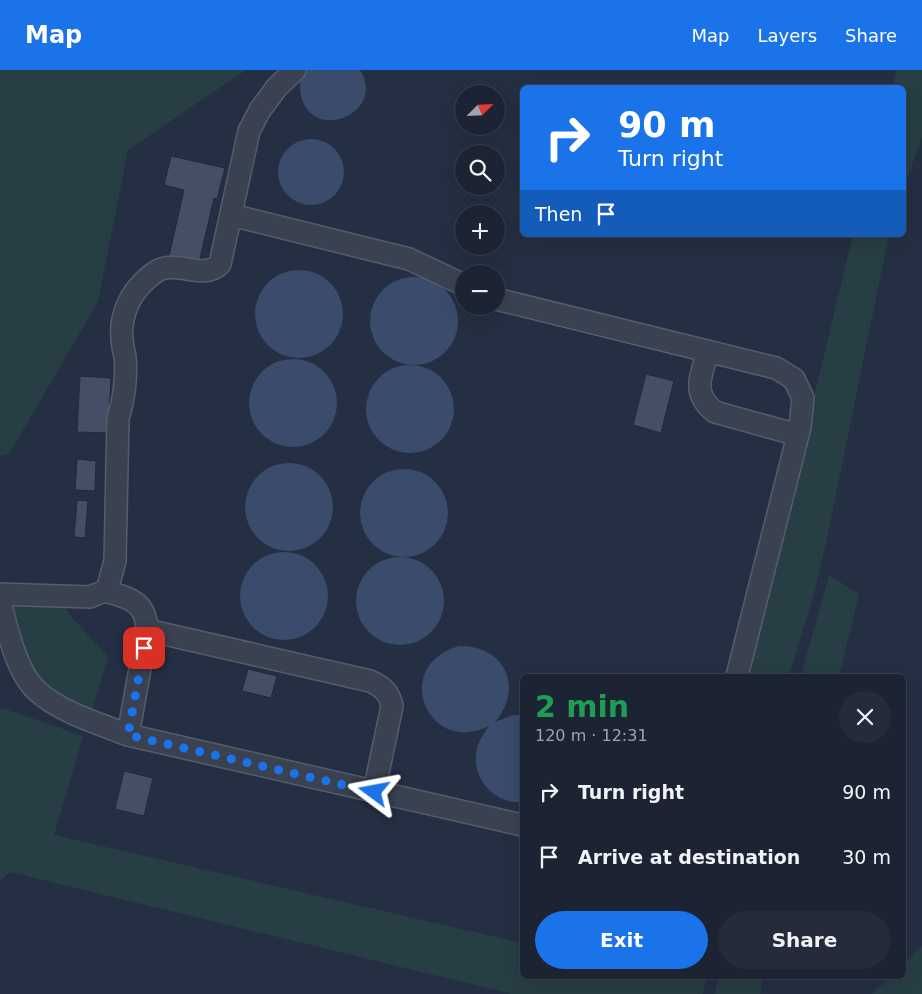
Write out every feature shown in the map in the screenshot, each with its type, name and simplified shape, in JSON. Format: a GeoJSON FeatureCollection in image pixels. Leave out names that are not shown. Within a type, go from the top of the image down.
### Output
{"type":"FeatureCollection","features":[{"type":"Feature","properties":{"kind":"lane"},"geometry":{"type":"LineString","coordinates":[[0,594],[90,597],[107,590],[115,561],[118,418],[123,398],[125,358],[121,336],[127,303],[146,278],[161,269],[177,267],[208,272],[220,264],[249,131],[260,110],[278,87],[295,70]]}},
{"type":"Feature","properties":{"kind":"lane"},"geometry":{"type":"LineString","coordinates":[[231,215],[410,259],[455,281]]}},
{"type":"Feature","properties":{"kind":"lane"},"geometry":{"type":"LineString","coordinates":[[505,301],[776,368],[794,379],[803,398],[798,435],[738,674]]}},
{"type":"Feature","properties":{"kind":"lane"},"geometry":{"type":"LineString","coordinates":[[708,351],[699,385],[700,396],[706,405],[714,412],[798,435]]}},
{"type":"Feature","properties":{"kind":"lane"},"geometry":{"type":"LineString","coordinates":[[105,591],[137,603],[143,610],[146,620],[146,630],[128,735]]}},
{"type":"Feature","properties":{"kind":"lane"},"geometry":{"type":"LineString","coordinates":[[0,602],[13,646],[24,674],[35,689],[56,705],[128,735],[520,825]]}},
{"type":"Feature","properties":{"kind":"lane"},"geometry":{"type":"LineString","coordinates":[[146,630],[370,681],[381,686],[389,694],[392,706],[374,792]]}},
{"type":"Feature","properties":{"kind":"green space"},"geometry":{"type":"Polygon","coordinates":[[[0,70],[246,70],[128,150],[98,302],[9,454],[0,456],[0,70]]]}},
{"type":"Feature","properties":{"kind":"green space"},"geometry":{"type":"Polygon","coordinates":[[[897,70],[922,70],[922,137],[906,182],[906,85],[893,85],[897,70]]]}},
{"type":"Feature","properties":{"kind":"green space"},"geometry":{"type":"Polygon","coordinates":[[[853,237],[889,237],[826,543],[814,594],[790,674],[743,674],[813,401],[853,237]]]}},
{"type":"Feature","properties":{"kind":"green space"},"geometry":{"type":"Polygon","coordinates":[[[829,575],[859,594],[839,674],[802,674],[829,575]]]}},
{"type":"Feature","properties":{"kind":"green space"},"geometry":{"type":"Polygon","coordinates":[[[10,603],[67,604],[67,612],[108,657],[88,723],[23,686],[10,603]]]}},
{"type":"Feature","properties":{"kind":"green space"},"geometry":{"type":"Polygon","coordinates":[[[2,708],[83,736],[54,835],[520,943],[520,979],[706,979],[703,994],[512,994],[10,872],[0,881],[0,709],[2,708]]]}},
{"type":"Feature","properties":{"kind":"green space"},"geometry":{"type":"Polygon","coordinates":[[[922,946],[922,994],[872,994],[888,979],[906,979],[906,962],[922,946]]]}},
{"type":"Feature","properties":{"kind":"green space"},"geometry":{"type":"Polygon","coordinates":[[[718,979],[763,979],[760,994],[715,994],[718,979]]]}},
{"type":"Feature","properties":{"kind":"water"},"geometry":{"type":"Polygon","coordinates":[[[305,70],[360,70],[366,85],[364,99],[356,110],[345,117],[332,120],[319,118],[308,110],[301,96],[300,83],[305,70]]]}},
{"type":"Feature","properties":{"kind":"water"},"geometry":{"type":"Polygon","coordinates":[[[311,139],[324,142],[334,149],[341,159],[344,172],[341,185],[334,195],[324,202],[311,205],[298,202],[288,195],[281,185],[278,172],[281,159],[288,149],[298,142],[311,139]]]}},
{"type":"Feature","properties":{"kind":"water"},"geometry":{"type":"Polygon","coordinates":[[[299,270],[316,274],[330,283],[339,297],[343,314],[339,331],[330,345],[316,354],[299,358],[282,354],[268,345],[259,331],[255,314],[259,297],[268,283],[282,274],[299,270]]]}},
{"type":"Feature","properties":{"kind":"water"},"geometry":{"type":"Polygon","coordinates":[[[405,278],[423,278],[438,285],[450,297],[455,307],[455,315],[457,315],[457,330],[450,345],[438,357],[423,364],[405,364],[390,357],[378,345],[371,330],[371,312],[378,297],[390,285],[405,278]]]}},
{"type":"Feature","properties":{"kind":"water"},"geometry":{"type":"Polygon","coordinates":[[[293,359],[310,363],[324,372],[333,386],[337,403],[333,420],[324,434],[310,443],[293,447],[276,443],[262,434],[253,420],[249,403],[253,386],[262,372],[276,363],[293,359]]]}},
{"type":"Feature","properties":{"kind":"water"},"geometry":{"type":"Polygon","coordinates":[[[410,365],[427,369],[441,378],[450,392],[454,409],[450,426],[441,440],[427,449],[410,453],[393,449],[379,440],[370,426],[366,409],[370,392],[379,378],[393,369],[410,365]]]}},
{"type":"Feature","properties":{"kind":"water"},"geometry":{"type":"Polygon","coordinates":[[[289,463],[306,467],[320,476],[329,490],[333,507],[329,524],[320,538],[306,547],[289,551],[272,547],[258,538],[249,524],[245,507],[249,490],[258,476],[272,467],[289,463]]]}},
{"type":"Feature","properties":{"kind":"water"},"geometry":{"type":"Polygon","coordinates":[[[404,469],[421,473],[435,482],[444,496],[448,513],[444,530],[435,544],[421,553],[404,557],[387,553],[373,544],[364,530],[360,513],[364,496],[373,482],[387,473],[404,469]]]}},
{"type":"Feature","properties":{"kind":"water"},"geometry":{"type":"Polygon","coordinates":[[[284,552],[301,556],[315,565],[324,579],[328,596],[324,613],[315,627],[301,636],[284,640],[267,636],[253,627],[244,613],[240,596],[244,579],[253,565],[267,556],[284,552]]]}},
{"type":"Feature","properties":{"kind":"water"},"geometry":{"type":"Polygon","coordinates":[[[400,557],[417,561],[431,570],[440,584],[444,601],[440,618],[431,632],[417,641],[400,645],[383,641],[369,632],[360,618],[356,601],[360,584],[369,570],[383,561],[400,557]]]}},
{"type":"Feature","properties":{"kind":"water"},"geometry":{"type":"Polygon","coordinates":[[[459,646],[475,648],[488,653],[498,660],[505,670],[509,682],[508,695],[504,709],[495,722],[513,715],[520,715],[520,802],[512,802],[495,795],[482,782],[478,773],[476,754],[481,739],[489,726],[468,732],[449,729],[435,720],[425,705],[422,688],[426,671],[438,656],[459,646]]]}},
{"type":"Feature","properties":{"kind":"building"},"geometry":{"type":"Polygon","coordinates":[[[171,156],[225,168],[217,199],[214,198],[199,263],[169,256],[184,190],[164,185],[171,156]]]}},
{"type":"Feature","properties":{"kind":"building"},"geometry":{"type":"Polygon","coordinates":[[[646,374],[674,381],[661,433],[633,425],[646,374]]]}},
{"type":"Feature","properties":{"kind":"building"},"geometry":{"type":"Polygon","coordinates":[[[80,376],[111,378],[108,433],[77,432],[80,376]]]}},
{"type":"Feature","properties":{"kind":"building"},"geometry":{"type":"Polygon","coordinates":[[[77,459],[96,461],[95,491],[75,490],[77,459]]]}},
{"type":"Feature","properties":{"kind":"building"},"geometry":{"type":"Polygon","coordinates":[[[77,500],[88,501],[85,538],[74,537],[77,500]]]}},
{"type":"Feature","properties":{"kind":"building"},"geometry":{"type":"Polygon","coordinates":[[[248,669],[277,676],[271,698],[242,691],[248,669]]]}},
{"type":"Feature","properties":{"kind":"building"},"geometry":{"type":"Polygon","coordinates":[[[124,771],[153,778],[144,816],[115,809],[124,771]]]}},
{"type":"Feature","properties":{"kind":"route"},"geometry":{"type":"LineString","coordinates":[[144,648],[128,735],[374,792]]}}]}
